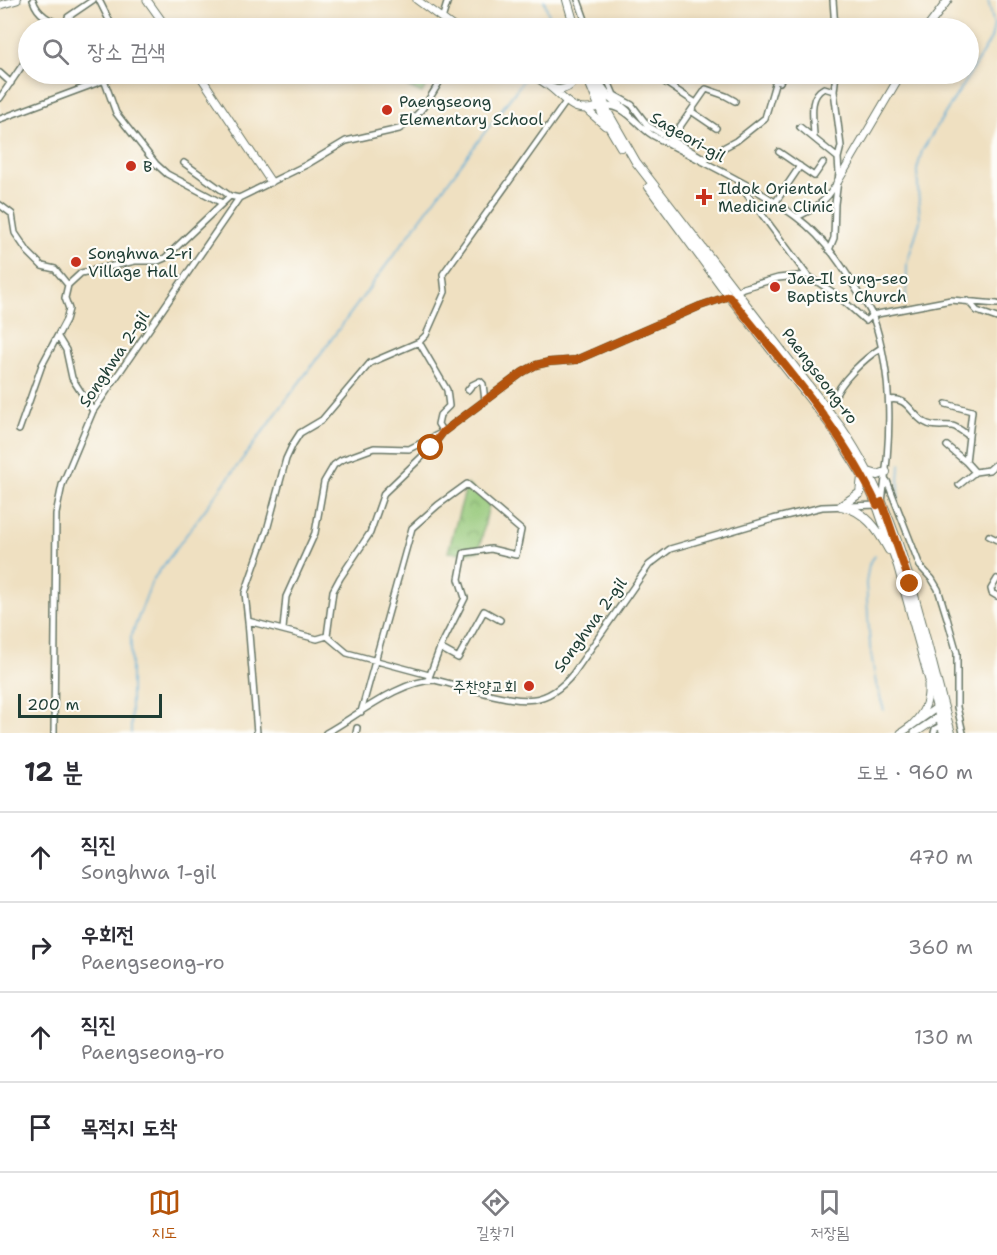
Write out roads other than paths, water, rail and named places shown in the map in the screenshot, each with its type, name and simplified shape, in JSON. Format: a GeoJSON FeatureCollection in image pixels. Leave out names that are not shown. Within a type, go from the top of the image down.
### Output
{"type":"FeatureCollection","features":[{"type":"Feature","properties":{"kind":"main road"},"geometry":{"type":"LineString","coordinates":[[562,0],[567,18]]}},
{"type":"Feature","properties":{"kind":"main road"},"geometry":{"type":"LineString","coordinates":[[567,0],[572,18]]}},
{"type":"Feature","properties":{"kind":"main road","name":"Paengseong-ro"},"geometry":{"type":"LineString","coordinates":[[591,84],[611,131],[645,183],[733,294]]}},
{"type":"Feature","properties":{"kind":"main road","name":"Paengseong-ro"},"geometry":{"type":"LineString","coordinates":[[596,84],[602,107],[636,162],[865,473],[880,503],[906,569],[942,710],[941,730]]}},
{"type":"Feature","properties":{"kind":"main road"},"geometry":{"type":"LineString","coordinates":[[599,84],[607,95],[627,112]]}},
{"type":"Feature","properties":{"kind":"main road"},"geometry":{"type":"LineString","coordinates":[[841,506],[860,493],[865,473],[886,475]]}},
{"type":"Feature","properties":{"kind":"main road","name":"Paengseong-ro"},"geometry":{"type":"LineString","coordinates":[[880,503],[928,677],[951,733]]}},
{"type":"Feature","properties":{"kind":"main road"},"geometry":{"type":"LineString","coordinates":[[841,506],[855,510],[871,523],[886,545],[901,576]]}},
{"type":"Feature","properties":{"kind":"street"},"geometry":{"type":"LineString","coordinates":[[33,0],[39,13],[47,18]]}},
{"type":"Feature","properties":{"kind":"street"},"geometry":{"type":"LineString","coordinates":[[68,18],[93,0]]}},
{"type":"Feature","properties":{"kind":"street"},"geometry":{"type":"LineString","coordinates":[[99,0],[108,18]]}},
{"type":"Feature","properties":{"kind":"street"},"geometry":{"type":"LineString","coordinates":[[147,0],[160,18]]}},
{"type":"Feature","properties":{"kind":"street"},"geometry":{"type":"LineString","coordinates":[[417,0],[441,18]]}},
{"type":"Feature","properties":{"kind":"street"},"geometry":{"type":"LineString","coordinates":[[442,18],[448,0]]}},
{"type":"Feature","properties":{"kind":"street"},"geometry":{"type":"LineString","coordinates":[[578,0],[584,18]]}},
{"type":"Feature","properties":{"kind":"street"},"geometry":{"type":"LineString","coordinates":[[832,0],[835,18]]}},
{"type":"Feature","properties":{"kind":"street"},"geometry":{"type":"LineString","coordinates":[[934,18],[948,0]]}},
{"type":"Feature","properties":{"kind":"street"},"geometry":{"type":"LineString","coordinates":[[0,5],[13,1]]}},
{"type":"Feature","properties":{"kind":"street"},"geometry":{"type":"LineString","coordinates":[[0,98],[18,72]]}},
{"type":"Feature","properties":{"kind":"street"},"geometry":{"type":"LineString","coordinates":[[0,73],[11,83]]}},
{"type":"Feature","properties":{"kind":"street"},"geometry":{"type":"LineString","coordinates":[[0,119],[97,84]]}},
{"type":"Feature","properties":{"kind":"street"},"geometry":{"type":"LineString","coordinates":[[106,84],[116,113],[156,164],[166,174],[222,204]]}},
{"type":"Feature","properties":{"kind":"street"},"geometry":{"type":"LineString","coordinates":[[206,84],[272,182]]}},
{"type":"Feature","properties":{"kind":"street","name":"Songhwa 2-gil"},"geometry":{"type":"LineString","coordinates":[[54,733],[56,514],[62,485],[93,411],[239,198],[306,165],[346,141],[399,129],[406,125],[418,114],[438,84]]}},
{"type":"Feature","properties":{"kind":"street"},"geometry":{"type":"LineString","coordinates":[[546,84],[565,103],[574,108],[587,110],[602,107]]}},
{"type":"Feature","properties":{"kind":"street"},"geometry":{"type":"LineString","coordinates":[[552,88],[560,90],[571,84]]}},
{"type":"Feature","properties":{"kind":"street"},"geometry":{"type":"LineString","coordinates":[[609,84],[614,95],[635,108],[648,126],[704,161],[736,141],[765,118],[775,84]]}},
{"type":"Feature","properties":{"kind":"street"},"geometry":{"type":"LineString","coordinates":[[668,84],[696,103]]}},
{"type":"Feature","properties":{"kind":"street"},"geometry":{"type":"LineString","coordinates":[[829,250],[834,238],[838,158],[841,146],[835,84]]}},
{"type":"Feature","properties":{"kind":"street"},"geometry":{"type":"LineString","coordinates":[[797,217],[817,207],[831,194],[895,84]]}},
{"type":"Feature","properties":{"kind":"street"},"geometry":{"type":"LineString","coordinates":[[813,137],[815,95],[824,88],[834,91]]}},
{"type":"Feature","properties":{"kind":"street"},"geometry":{"type":"LineString","coordinates":[[673,141],[706,89],[735,101]]}},
{"type":"Feature","properties":{"kind":"street"},"geometry":{"type":"LineString","coordinates":[[257,733],[245,593],[267,530],[286,459],[300,433],[322,420],[370,363],[418,342],[426,335],[445,292],[443,274],[565,103]]}},
{"type":"Feature","properties":{"kind":"street","name":"Sageori-gil"},"geometry":{"type":"LineString","coordinates":[[602,107],[619,108],[627,112],[643,129],[775,202],[797,217],[843,266],[872,315],[885,366],[889,399],[886,475],[880,503]]}},
{"type":"Feature","properties":{"kind":"street"},"geometry":{"type":"LineString","coordinates":[[587,110],[599,118],[611,131]]}},
{"type":"Feature","properties":{"kind":"street"},"geometry":{"type":"LineString","coordinates":[[691,111],[716,128]]}},
{"type":"Feature","properties":{"kind":"street"},"geometry":{"type":"LineString","coordinates":[[800,127],[838,158]]}},
{"type":"Feature","properties":{"kind":"street"},"geometry":{"type":"LineString","coordinates":[[779,152],[814,176],[823,163]]}},
{"type":"Feature","properties":{"kind":"street"},"geometry":{"type":"LineString","coordinates":[[184,163],[230,196],[239,198]]}},
{"type":"Feature","properties":{"kind":"street"},"geometry":{"type":"LineString","coordinates":[[775,202],[800,166]]}},
{"type":"Feature","properties":{"kind":"street"},"geometry":{"type":"LineString","coordinates":[[738,182],[807,275],[837,296],[866,321],[872,315],[951,300],[997,304]]}},
{"type":"Feature","properties":{"kind":"street"},"geometry":{"type":"LineString","coordinates":[[19,430],[42,365],[66,320],[69,309],[65,298],[68,285],[81,273],[135,261],[158,261],[165,258],[230,196]]}},
{"type":"Feature","properties":{"kind":"street"},"geometry":{"type":"LineString","coordinates":[[0,205],[12,214],[15,233],[28,252],[42,266],[55,269],[68,285]]}},
{"type":"Feature","properties":{"kind":"street"},"geometry":{"type":"LineString","coordinates":[[283,629],[286,597],[315,533],[324,482],[334,465],[341,460],[374,448],[413,448],[443,432],[523,372],[536,365],[576,360],[700,306],[765,281],[807,275]]}},
{"type":"Feature","properties":{"kind":"street"},"geometry":{"type":"LineString","coordinates":[[968,301],[977,311],[997,318]]}},
{"type":"Feature","properties":{"kind":"street"},"geometry":{"type":"LineString","coordinates":[[58,337],[66,350],[72,378],[93,411]]}},
{"type":"Feature","properties":{"kind":"street"},"geometry":{"type":"LineString","coordinates":[[418,342],[447,390],[449,406],[440,415],[438,424],[443,432]]}},
{"type":"Feature","properties":{"kind":"street"},"geometry":{"type":"LineString","coordinates":[[834,400],[836,393],[867,357],[880,348]]}},
{"type":"Feature","properties":{"kind":"street"},"geometry":{"type":"LineString","coordinates":[[468,390],[480,381],[483,384],[485,401]]}},
{"type":"Feature","properties":{"kind":"street"},"geometry":{"type":"LineString","coordinates":[[889,399],[900,400],[907,404],[924,423],[942,427],[952,426],[969,436]]}},
{"type":"Feature","properties":{"kind":"street"},"geometry":{"type":"LineString","coordinates":[[946,404],[972,411],[966,462]]}},
{"type":"Feature","properties":{"kind":"street"},"geometry":{"type":"LineString","coordinates":[[327,636],[333,591],[370,533],[384,493],[431,448],[443,432]]}},
{"type":"Feature","properties":{"kind":"street"},"geometry":{"type":"LineString","coordinates":[[948,446],[975,472]]}},
{"type":"Feature","properties":{"kind":"street"},"geometry":{"type":"LineString","coordinates":[[959,485],[975,472],[989,470],[997,464]]}},
{"type":"Feature","properties":{"kind":"street"},"geometry":{"type":"LineString","coordinates":[[886,475],[920,566],[938,589],[944,608],[957,653],[957,723],[963,733]]}},
{"type":"Feature","properties":{"kind":"street"},"geometry":{"type":"LineString","coordinates":[[327,636],[347,653],[375,661],[429,677],[440,648],[465,598],[459,579],[464,553],[491,549],[516,555],[521,530],[467,484],[412,528],[375,661],[361,712]]}},
{"type":"Feature","properties":{"kind":"street","name":"Songhwa 2-gil"},"geometry":{"type":"LineString","coordinates":[[326,733],[407,685],[429,677],[515,700],[532,700],[549,695],[566,683],[573,674],[649,565],[670,549],[822,507],[880,503]]}},
{"type":"Feature","properties":{"kind":"street"},"geometry":{"type":"LineString","coordinates":[[989,536],[997,540]]}},
{"type":"Feature","properties":{"kind":"street"},"geometry":{"type":"LineString","coordinates":[[997,579],[991,589],[992,593],[997,596]]}},
{"type":"Feature","properties":{"kind":"street"},"geometry":{"type":"LineString","coordinates":[[440,648],[458,658],[484,611],[500,620]]}},
{"type":"Feature","properties":{"kind":"street"},"geometry":{"type":"LineString","coordinates":[[248,621],[317,639],[327,636]]}},
{"type":"Feature","properties":{"kind":"street"},"geometry":{"type":"LineString","coordinates":[[912,725],[926,707],[929,696],[928,677]]}},
{"type":"Feature","properties":{"kind":"street"},"geometry":{"type":"LineString","coordinates":[[901,733],[942,710]]}},
{"type":"Feature","properties":{"kind":"street"},"geometry":{"type":"LineString","coordinates":[[915,733],[942,710]]}},
{"type":"Feature","properties":{"kind":"street"},"geometry":{"type":"LineString","coordinates":[[934,733],[935,729],[941,730]]}},
{"type":"Feature","properties":{"kind":"waterway"},"geometry":{"type":"LineString","coordinates":[[544,0],[550,18]]}},
{"type":"Feature","properties":{"kind":"waterway"},"geometry":{"type":"LineString","coordinates":[[979,58],[991,39],[994,25],[988,0]]}},
{"type":"Feature","properties":{"kind":"waterway"},"geometry":{"type":"LineString","coordinates":[[131,733],[131,637],[152,581],[521,84]]}},
{"type":"Feature","properties":{"kind":"waterway"},"geometry":{"type":"LineString","coordinates":[[906,302],[907,263],[920,221],[917,170],[922,151],[963,84]]}},
{"type":"Feature","properties":{"kind":"waterway"},"geometry":{"type":"LineString","coordinates":[[898,501],[900,464]]}},
{"type":"Feature","properties":{"kind":"waterway"},"geometry":{"type":"LineString","coordinates":[[875,556],[869,564],[866,583],[870,647],[876,684],[884,710]]}},
{"type":"Feature","properties":{"kind":"place","name":"Paengseong Elementary School"},"geometry":{"type":"Point","coordinates":[387,110]}},
{"type":"Feature","properties":{"kind":"place","name":"B"},"geometry":{"type":"Point","coordinates":[131,166]}},
{"type":"Feature","properties":{"kind":"place","name":"Ildok Oriental Medicine Clinic"},"geometry":{"type":"Point","coordinates":[704,197]}},
{"type":"Feature","properties":{"kind":"place","name":"Songhwa 2-ri Village Hall"},"geometry":{"type":"Point","coordinates":[76,262]}},
{"type":"Feature","properties":{"kind":"place","name":"Jae-Il sung-seo Baptists Church"},"geometry":{"type":"Point","coordinates":[775,287]}},
{"type":"Feature","properties":{"kind":"place","name":"주찬양교회"},"geometry":{"type":"Point","coordinates":[529,686]}}]}
